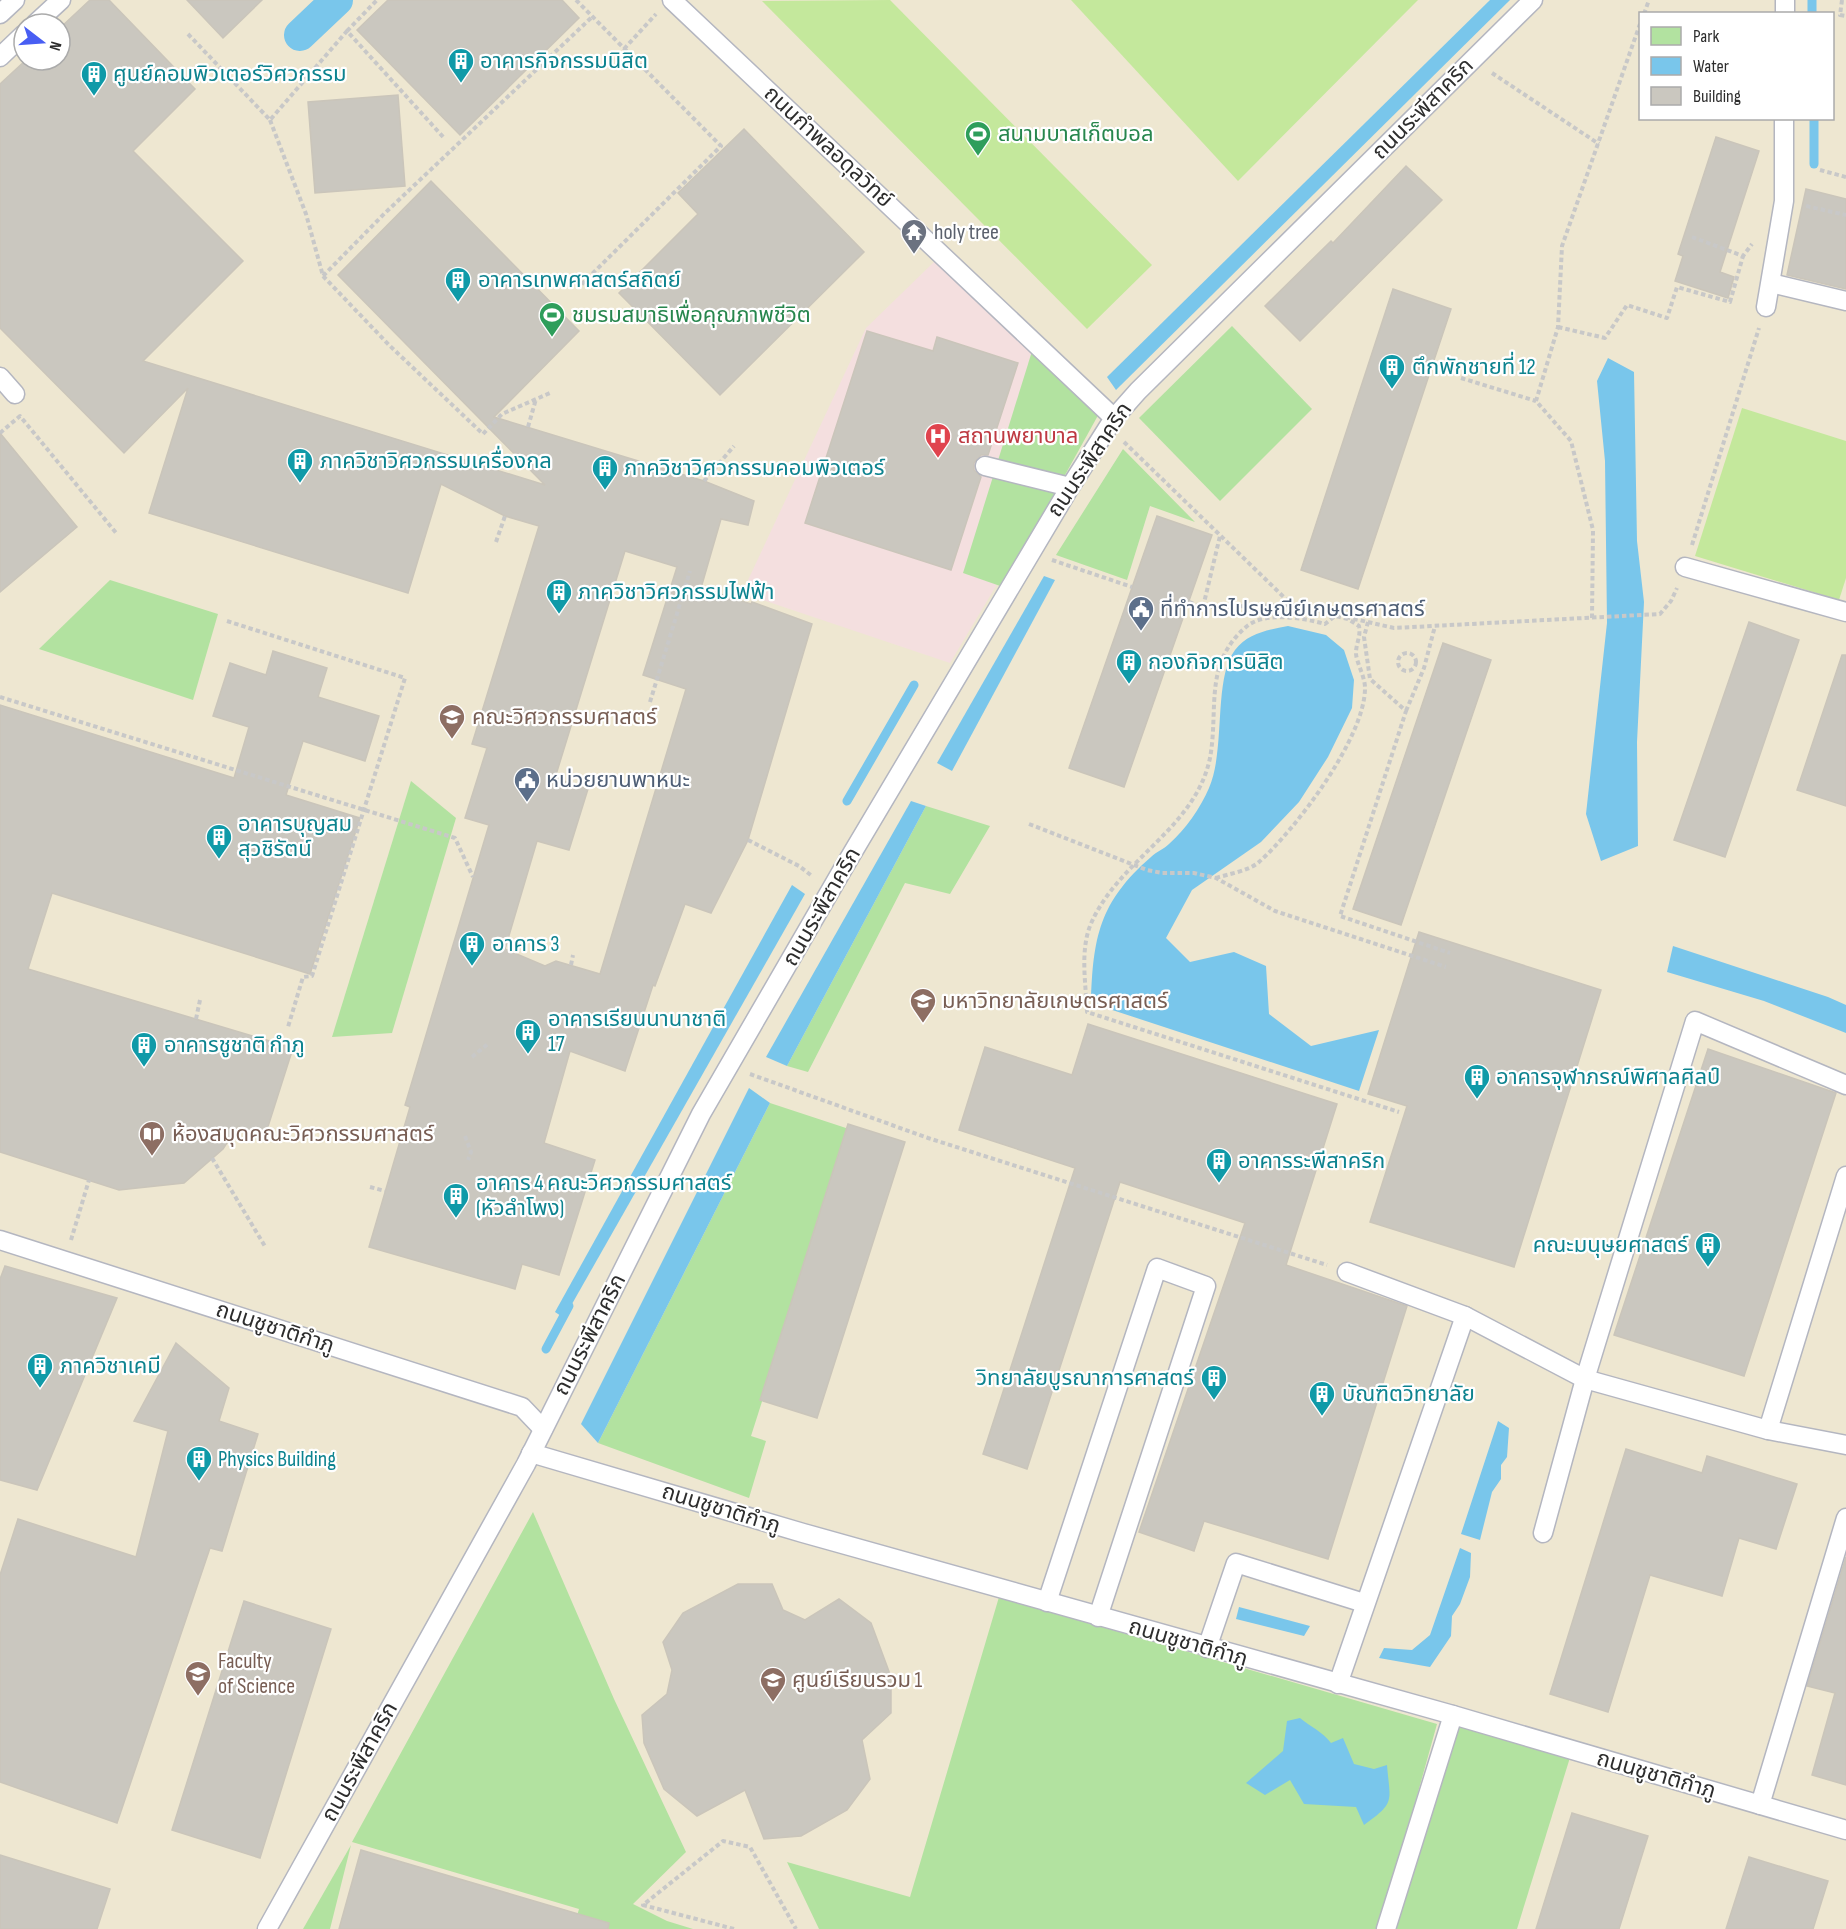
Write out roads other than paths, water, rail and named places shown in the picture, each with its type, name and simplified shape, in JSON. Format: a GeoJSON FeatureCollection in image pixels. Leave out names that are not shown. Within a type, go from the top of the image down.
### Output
{"type":"FeatureCollection","features":[{"type":"Feature","properties":{"kind":"lane"},"geometry":{"type":"LineString","coordinates":[[0,14],[15,0]]}},
{"type":"Feature","properties":{"kind":"lane"},"geometry":{"type":"LineString","coordinates":[[48,12],[61,0]]}},
{"type":"Feature","properties":{"kind":"lane","name":"ถนนระพีสาคริก"},"geometry":{"type":"LineString","coordinates":[[267,1929],[531,1453],[701,1114],[1070,487],[1114,418],[1138,391],[1533,0]]}},
{"type":"Feature","properties":{"kind":"lane","name":"ถนนกำพลอดุลวิทย์"},"geometry":{"type":"LineString","coordinates":[[667,4],[1114,418]]}},
{"type":"Feature","properties":{"kind":"lane"},"geometry":{"type":"LineString","coordinates":[[0,57],[12,46]]}},
{"type":"Feature","properties":{"kind":"lane"},"geometry":{"type":"LineString","coordinates":[[1766,308],[1784,201],[1784,120]]}},
{"type":"Feature","properties":{"kind":"lane"},"geometry":{"type":"LineString","coordinates":[[1771,283],[1846,301]]}},
{"type":"Feature","properties":{"kind":"lane"},"geometry":{"type":"LineString","coordinates":[[0,377],[15,394]]}},
{"type":"Feature","properties":{"kind":"lane"},"geometry":{"type":"LineString","coordinates":[[985,466],[1070,487]]}},
{"type":"Feature","properties":{"kind":"lane"},"geometry":{"type":"LineString","coordinates":[[1685,567],[1846,612]]}},
{"type":"Feature","properties":{"kind":"lane"},"geometry":{"type":"LineString","coordinates":[[1543,1533],[1585,1378],[1695,1021],[1846,1085]]}},
{"type":"Feature","properties":{"kind":"lane"},"geometry":{"type":"LineString","coordinates":[[1768,1430],[1846,1176]]}},
{"type":"Feature","properties":{"kind":"lane","name":"ถนนชูชาติกำภู"},"geometry":{"type":"LineString","coordinates":[[0,1240],[522,1407],[543,1428]]}},
{"type":"Feature","properties":{"kind":"lane"},"geometry":{"type":"LineString","coordinates":[[1047,1602],[1157,1268],[1206,1286],[1098,1617]]}},
{"type":"Feature","properties":{"kind":"lane"},"geometry":{"type":"LineString","coordinates":[[1347,1272],[1465,1316],[1585,1378],[1768,1430],[1846,1444]]}},
{"type":"Feature","properties":{"kind":"lane"},"geometry":{"type":"LineString","coordinates":[[1338,1684],[1364,1603],[1465,1316]]}},
{"type":"Feature","properties":{"kind":"lane","name":"ถนนชูชาติกำภู"},"geometry":{"type":"LineString","coordinates":[[531,1453],[1098,1617],[1453,1715],[1846,1830]]}},
{"type":"Feature","properties":{"kind":"lane"},"geometry":{"type":"LineString","coordinates":[[1760,1805],[1846,1518]]}},
{"type":"Feature","properties":{"kind":"lane"},"geometry":{"type":"LineString","coordinates":[[1208,1648],[1236,1563],[1364,1603]]}},
{"type":"Feature","properties":{"kind":"lane"},"geometry":{"type":"LineString","coordinates":[[1386,1929],[1453,1715]]}},
{"type":"Feature","properties":{"kind":"water"},"geometry":{"type":"Polygon","coordinates":[[[1490,0],[1510,0],[1116,390],[1107,377],[1490,0]]]}},
{"type":"Feature","properties":{"kind":"water"},"geometry":{"type":"Polygon","coordinates":[[[1608,358],[1634,372],[1637,541],[1644,602],[1637,742],[1638,846],[1601,861],[1586,814],[1607,623],[1605,461],[1597,381],[1608,358]]]}},
{"type":"Feature","properties":{"kind":"water"},"geometry":{"type":"Polygon","coordinates":[[[1044,576],[1055,580],[952,771],[937,763],[1044,576]]]}},
{"type":"Feature","properties":{"kind":"water"},"geometry":{"type":"Polygon","coordinates":[[[1288,626],[1326,635],[1344,650],[1354,680],[1352,708],[1328,757],[1299,802],[1261,842],[1192,890],[1166,938],[1190,962],[1234,952],[1266,966],[1269,1014],[1311,1046],[1379,1030],[1359,1091],[1091,1003],[1097,940],[1110,906],[1134,874],[1153,855],[1167,846],[1187,825],[1209,788],[1217,754],[1224,678],[1228,663],[1235,650],[1246,640],[1259,633],[1288,626]]]}},
{"type":"Feature","properties":{"kind":"water"},"geometry":{"type":"Polygon","coordinates":[[[911,801],[926,806],[787,1066],[766,1057],[911,801]]]}},
{"type":"Feature","properties":{"kind":"water"},"geometry":{"type":"Polygon","coordinates":[[[792,885],[805,894],[564,1318],[555,1312],[792,885]]]}},
{"type":"Feature","properties":{"kind":"water"},"geometry":{"type":"Polygon","coordinates":[[[1673,946],[1846,1005],[1846,1033],[1764,1001],[1667,972],[1673,946]]]}},
{"type":"Feature","properties":{"kind":"water"},"geometry":{"type":"Polygon","coordinates":[[[749,1088],[770,1103],[598,1443],[581,1424],[749,1088]]]}},
{"type":"Feature","properties":{"kind":"water"},"geometry":{"type":"Polygon","coordinates":[[[1498,1421],[1509,1428],[1507,1457],[1501,1465],[1501,1479],[1492,1492],[1480,1540],[1461,1534],[1498,1421]]]}},
{"type":"Feature","properties":{"kind":"water"},"geometry":{"type":"Polygon","coordinates":[[[1460,1548],[1471,1553],[1470,1577],[1460,1604],[1452,1616],[1451,1636],[1430,1667],[1379,1658],[1384,1648],[1412,1650],[1430,1635],[1460,1548]]]}},
{"type":"Feature","properties":{"kind":"water"},"geometry":{"type":"Polygon","coordinates":[[[1239,1607],[1310,1626],[1304,1636],[1236,1619],[1239,1607]]]}},
{"type":"Feature","properties":{"kind":"water"},"geometry":{"type":"Polygon","coordinates":[[[1300,1718],[1331,1743],[1343,1738],[1354,1764],[1374,1769],[1387,1765],[1389,1800],[1382,1811],[1364,1825],[1356,1807],[1304,1804],[1290,1780],[1265,1795],[1246,1783],[1283,1751],[1287,1721],[1300,1718]]]}},
{"type":"Feature","properties":{"kind":"waterway"},"geometry":{"type":"LineString","coordinates":[[300,35],[337,0]]}},
{"type":"Feature","properties":{"kind":"waterway"},"geometry":{"type":"LineString","coordinates":[[1812,0],[1812,12]]}},
{"type":"Feature","properties":{"kind":"waterway"},"geometry":{"type":"LineString","coordinates":[[1814,120],[1814,164]]}},
{"type":"Feature","properties":{"kind":"waterway"},"geometry":{"type":"LineString","coordinates":[[847,801],[914,685]]}},
{"type":"Feature","properties":{"kind":"waterway"},"geometry":{"type":"LineString","coordinates":[[546,1349],[569,1306]]}},
{"type":"Feature","properties":{"kind":"place","name":"อาคารกิจกรรมนิสิต"},"geometry":{"type":"Point","coordinates":[461,84]}},
{"type":"Feature","properties":{"kind":"place","name":"ศูนย์คอมพิวเตอร์วิศวกรรม"},"geometry":{"type":"Point","coordinates":[94,97]}},
{"type":"Feature","properties":{"kind":"place","name":"สนามบาสเก็ตบอล"},"geometry":{"type":"Point","coordinates":[978,157]}},
{"type":"Feature","properties":{"kind":"place","name":"holy tree"},"geometry":{"type":"Point","coordinates":[914,255]}},
{"type":"Feature","properties":{"kind":"place","name":"อาคารเทพศาสตร์สถิตย์"},"geometry":{"type":"Point","coordinates":[458,303]}},
{"type":"Feature","properties":{"kind":"place","name":"ชมรมสมาธิเพื่อคุณภาพชีวิต"},"geometry":{"type":"Point","coordinates":[552,338]}},
{"type":"Feature","properties":{"kind":"place","name":"ตึกพักชายที่ 12"},"geometry":{"type":"Point","coordinates":[1392,390]}},
{"type":"Feature","properties":{"kind":"place","name":"สถานพยาบาล"},"geometry":{"type":"Point","coordinates":[938,459]}},
{"type":"Feature","properties":{"kind":"place","name":"ภาควิชาวิศวกรรมเครื่องกล"},"geometry":{"type":"Point","coordinates":[300,484]}},
{"type":"Feature","properties":{"kind":"place","name":"ภาควิชาวิศวกรรมคอมพิวเตอร์"},"geometry":{"type":"Point","coordinates":[605,491]}},
{"type":"Feature","properties":{"kind":"place","name":"ภาควิชาวิศวกรรมไฟฟ้า"},"geometry":{"type":"Point","coordinates":[559,615]}},
{"type":"Feature","properties":{"kind":"place","name":"ที่ทำการไปรษณีย์เกษตรศาสตร์"},"geometry":{"type":"Point","coordinates":[1141,632]}},
{"type":"Feature","properties":{"kind":"place","name":"กองกิจการนิสิต"},"geometry":{"type":"Point","coordinates":[1129,685]}},
{"type":"Feature","properties":{"kind":"place","name":"คณะวิศวกรรมศาสตร์"},"geometry":{"type":"Point","coordinates":[452,740]}},
{"type":"Feature","properties":{"kind":"place","name":"หน่วยยานพาหนะ"},"geometry":{"type":"Point","coordinates":[527,803]}},
{"type":"Feature","properties":{"kind":"place","name":"อาคารบุญสม สุวชิรัตน์"},"geometry":{"type":"Point","coordinates":[219,860]}},
{"type":"Feature","properties":{"kind":"place","name":"อาคาร 3"},"geometry":{"type":"Point","coordinates":[472,967]}},
{"type":"Feature","properties":{"kind":"place","name":"มหาวิทยาลัยเกษตรศาสตร์"},"geometry":{"type":"Point","coordinates":[923,1024]}},
{"type":"Feature","properties":{"kind":"place","name":"อาคารเรียนนานาชาติ 17"},"geometry":{"type":"Point","coordinates":[528,1055]}},
{"type":"Feature","properties":{"kind":"place","name":"อาคารชูชาติ กำภู"},"geometry":{"type":"Point","coordinates":[144,1068]}},
{"type":"Feature","properties":{"kind":"place","name":"อาคารจุฬาภรณ์พิศาลศิลป์"},"geometry":{"type":"Point","coordinates":[1477,1100]}},
{"type":"Feature","properties":{"kind":"place","name":"ห้องสมุดคณะวิศวกรรมศาสตร์"},"geometry":{"type":"Point","coordinates":[152,1157]}},
{"type":"Feature","properties":{"kind":"place","name":"อาคารระพีสาคริก"},"geometry":{"type":"Point","coordinates":[1219,1184]}},
{"type":"Feature","properties":{"kind":"place","name":"อาคาร 4 คณะวิศวกรรมศาสตร์ (หัวลำโพง)"},"geometry":{"type":"Point","coordinates":[456,1219]}},
{"type":"Feature","properties":{"kind":"place","name":"คณะมนุษยศาสตร์"},"geometry":{"type":"Point","coordinates":[1708,1268]}},
{"type":"Feature","properties":{"kind":"place","name":"ภาควิชาเคมี"},"geometry":{"type":"Point","coordinates":[40,1389]}},
{"type":"Feature","properties":{"kind":"place","name":"วิทยาลัยบูรณาการศาสตร์"},"geometry":{"type":"Point","coordinates":[1214,1401]}},
{"type":"Feature","properties":{"kind":"place","name":"บัณฑิตวิทยาลัย"},"geometry":{"type":"Point","coordinates":[1322,1417]}},
{"type":"Feature","properties":{"kind":"place","name":"Physics Building"},"geometry":{"type":"Point","coordinates":[199,1482]}},
{"type":"Feature","properties":{"kind":"place","name":"Faculty of Science"},"geometry":{"type":"Point","coordinates":[198,1697]}},
{"type":"Feature","properties":{"kind":"place","name":"ศูนย์เรียนรวม 1"},"geometry":{"type":"Point","coordinates":[773,1703]}}]}
